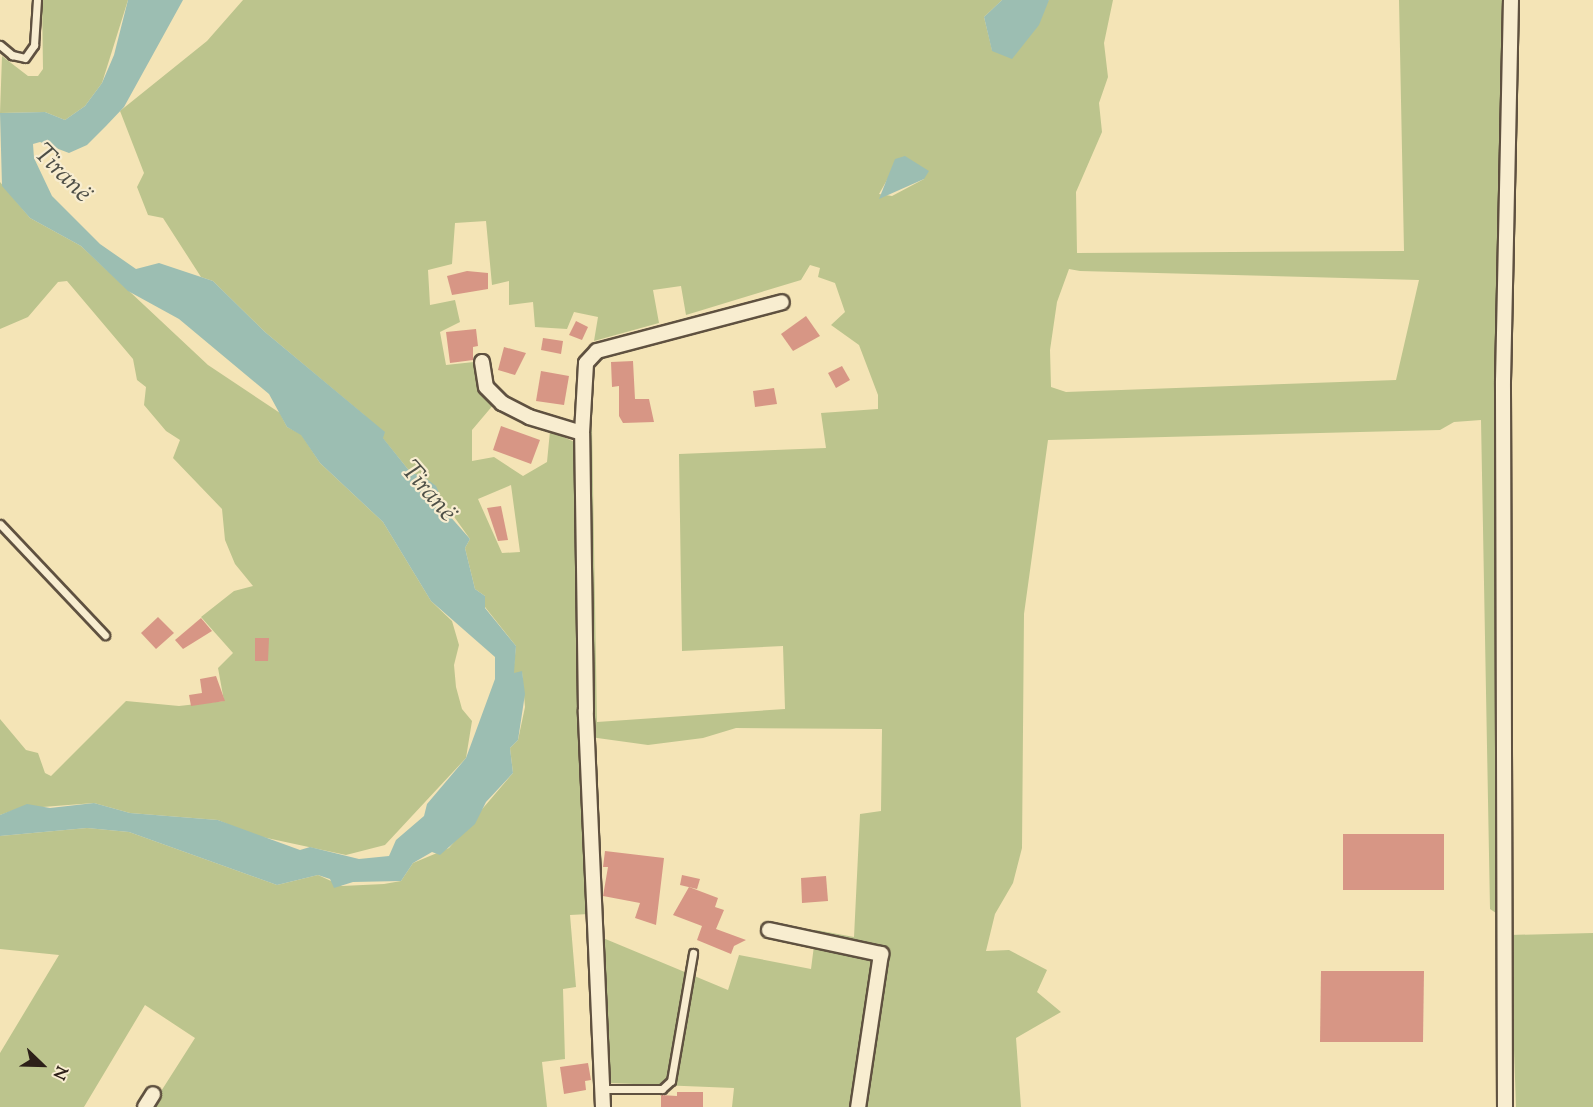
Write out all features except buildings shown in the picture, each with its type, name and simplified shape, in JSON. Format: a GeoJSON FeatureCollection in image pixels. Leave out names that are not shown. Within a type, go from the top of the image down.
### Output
{"type":"FeatureCollection","features":[{"type":"Feature","properties":{"kind":"street"},"geometry":{"type":"LineString","coordinates":[[1505,1107],[1503,381],[1511,0]]}},
{"type":"Feature","properties":{"kind":"street"},"geometry":{"type":"LineString","coordinates":[[603,1107],[586,710],[582,433],[586,363],[592,353],[782,302]]}},
{"type":"Feature","properties":{"kind":"street"},"geometry":{"type":"LineString","coordinates":[[482,362],[486,387],[502,403],[529,417],[582,433]]}},
{"type":"Feature","properties":{"kind":"street"},"geometry":{"type":"LineString","coordinates":[[770,930],[881,954],[884,965],[858,1107]]}},
{"type":"Feature","properties":{"kind":"street"},"geometry":{"type":"LineString","coordinates":[[145,1107],[153,1094]]}},
{"type":"Feature","properties":{"kind":"lane"},"geometry":{"type":"LineString","coordinates":[[0,45],[12,55],[25,57],[34,45],[37,0]]}},
{"type":"Feature","properties":{"kind":"lane"},"geometry":{"type":"LineString","coordinates":[[0,524],[105,635]]}},
{"type":"Feature","properties":{"kind":"lane"},"geometry":{"type":"LineString","coordinates":[[602,1089],[662,1089],[671,1081],[693,953]]}},
{"type":"Feature","properties":{"kind":"green space"},"geometry":{"type":"Polygon","coordinates":[[[42,0],[128,0],[102,83],[85,106],[65,120],[45,112],[0,113],[2,56],[28,76],[38,76],[43,69],[42,0]]]}},
{"type":"Feature","properties":{"kind":"green space"},"geometry":{"type":"Polygon","coordinates":[[[243,0],[1002,0],[984,17],[992,50],[1049,0],[1113,0],[1104,43],[1108,77],[1099,103],[1102,132],[1076,192],[1077,253],[1404,251],[1399,0],[1506,0],[1500,904],[1496,913],[1490,909],[1481,420],[1454,422],[1440,430],[1048,440],[1024,614],[1022,848],[1013,883],[995,914],[986,951],[1009,950],[1047,970],[1037,992],[1061,1012],[1016,1038],[1021,1107],[732,1107],[734,1088],[609,1083],[603,938],[728,990],[739,955],[811,969],[816,930],[854,937],[860,814],[881,811],[882,729],[736,728],[703,738],[648,745],[590,737],[587,444],[592,427],[597,722],[785,709],[783,646],[682,651],[679,454],[826,448],[821,413],[878,409],[878,395],[859,345],[831,325],[845,312],[835,283],[818,277],[820,268],[810,265],[801,280],[686,315],[681,286],[653,290],[659,323],[594,341],[598,317],[574,312],[567,329],[535,327],[533,302],[509,305],[509,281],[492,285],[486,221],[455,223],[452,264],[428,270],[430,305],[455,300],[460,322],[440,332],[446,365],[474,362],[480,386],[494,404],[472,430],[472,461],[494,457],[523,476],[547,462],[550,431],[579,444],[589,914],[570,915],[576,987],[563,989],[565,1059],[542,1062],[547,1107],[151,1107],[195,1038],[145,1005],[84,1107],[0,1107],[0,1053],[59,955],[0,949],[0,836],[87,828],[129,832],[277,885],[318,875],[342,886],[384,884],[401,881],[413,863],[449,848],[513,773],[510,748],[518,740],[525,707],[522,672],[513,674],[516,646],[485,607],[485,596],[475,589],[465,548],[470,539],[435,490],[411,473],[364,415],[265,332],[213,281],[201,277],[163,218],[148,215],[137,187],[144,173],[120,111],[207,41],[243,0]],[[924,179],[887,180],[879,194],[892,196],[924,179]],[[1069,269],[1057,302],[1050,350],[1051,387],[1066,392],[1396,380],[1419,280],[1069,269]],[[511,485],[478,499],[502,553],[520,552],[511,485]]]}},
{"type":"Feature","properties":{"kind":"green space"},"geometry":{"type":"Polygon","coordinates":[[[0,182],[30,218],[81,246],[208,365],[280,413],[287,427],[301,434],[320,463],[383,522],[431,601],[452,621],[459,645],[454,665],[456,687],[462,709],[472,721],[466,758],[385,845],[346,855],[253,835],[218,820],[130,813],[94,803],[17,809],[0,815],[0,719],[26,750],[38,753],[45,773],[51,776],[126,701],[179,706],[224,701],[218,668],[233,653],[201,617],[234,591],[253,586],[235,564],[225,540],[222,509],[173,458],[180,440],[166,431],[144,405],[146,387],[137,380],[133,359],[67,281],[58,282],[28,317],[0,329],[0,182]]]}},
{"type":"Feature","properties":{"kind":"green space"},"geometry":{"type":"Polygon","coordinates":[[[1593,933],[1593,1107],[1516,1107],[1510,935],[1593,933]]]}},
{"type":"Feature","properties":{"kind":"water","name":"Tiranë"},"geometry":{"type":"Polygon","coordinates":[[[128,0],[183,0],[124,107],[87,145],[69,153],[40,142],[33,144],[34,158],[52,196],[100,244],[136,269],[159,263],[213,281],[265,332],[385,432],[383,438],[411,473],[423,476],[436,486],[448,514],[470,539],[465,548],[475,589],[485,596],[485,608],[516,646],[514,673],[522,671],[525,694],[518,740],[510,748],[513,773],[486,802],[475,824],[440,855],[432,852],[413,863],[401,881],[353,882],[334,888],[330,879],[318,875],[277,885],[129,832],[87,828],[0,836],[0,815],[27,804],[50,808],[94,803],[130,813],[218,820],[300,850],[310,847],[359,859],[389,856],[396,840],[424,816],[427,804],[466,758],[495,679],[495,657],[431,601],[383,522],[320,463],[301,435],[287,427],[269,394],[179,319],[128,291],[81,246],[30,218],[2,186],[0,113],[45,112],[65,120],[85,106],[102,83],[114,55],[128,0]]]}},
{"type":"Feature","properties":{"kind":"water"},"geometry":{"type":"Polygon","coordinates":[[[1002,0],[1049,0],[1039,25],[1012,59],[992,51],[984,17],[1002,0]]]}},
{"type":"Feature","properties":{"kind":"water"},"geometry":{"type":"Polygon","coordinates":[[[905,156],[929,171],[924,179],[879,199],[895,159],[905,156]]]}}]}
